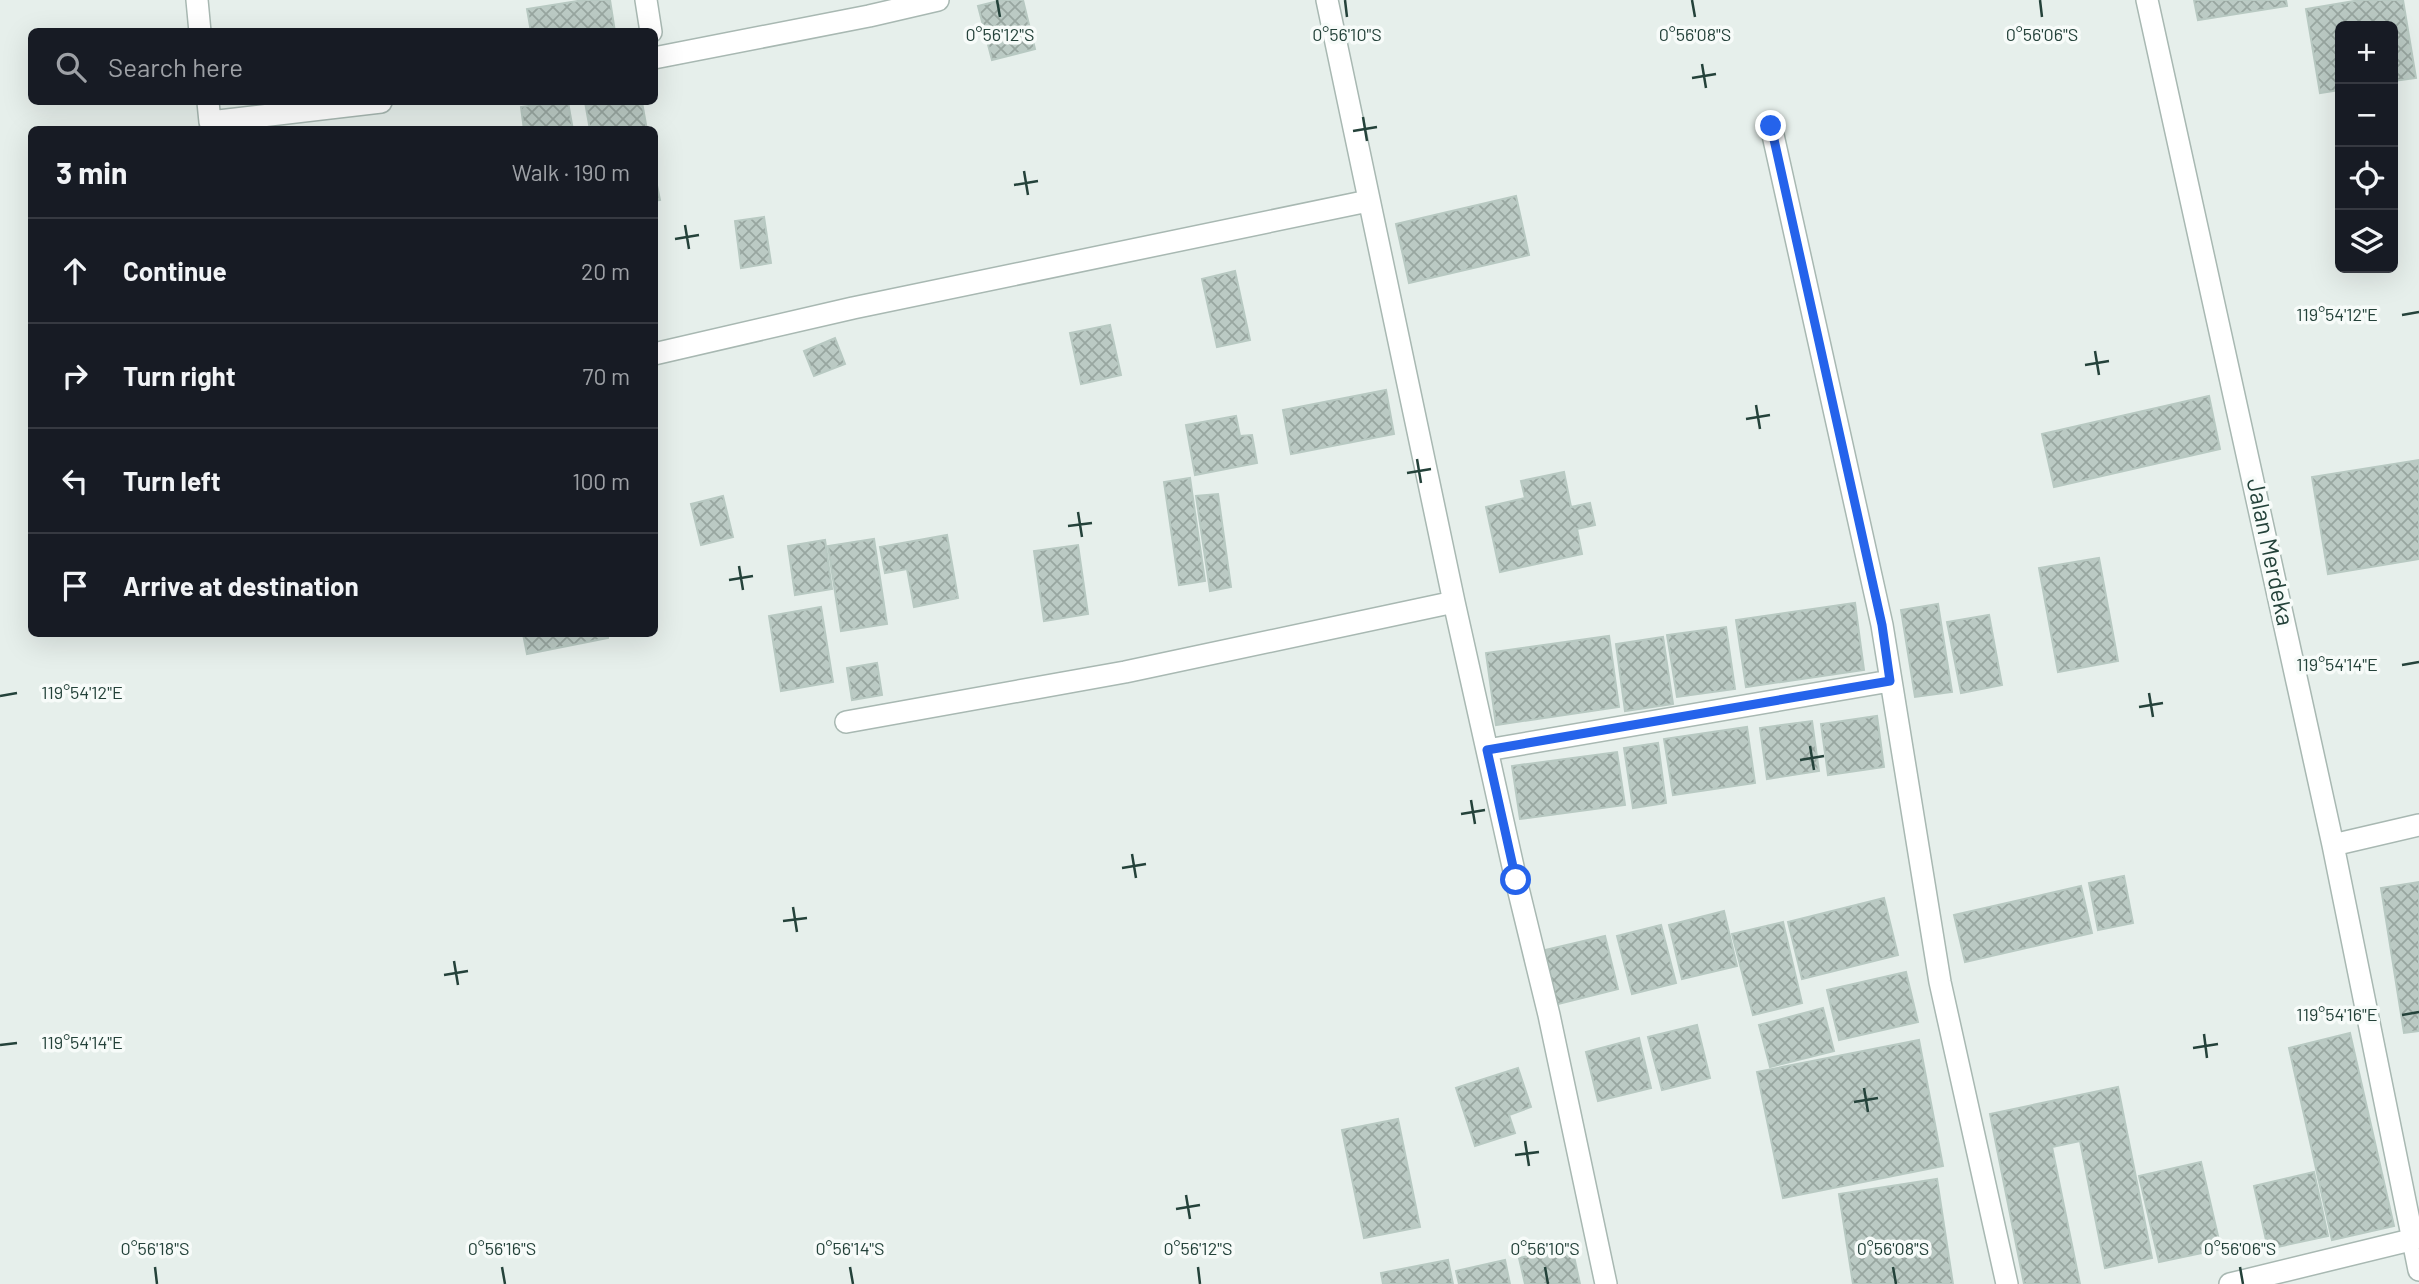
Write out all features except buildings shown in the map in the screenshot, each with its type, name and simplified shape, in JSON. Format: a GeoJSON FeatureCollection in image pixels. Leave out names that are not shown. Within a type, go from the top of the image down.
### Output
{"type":"FeatureCollection","features":[{"type":"Feature","properties":{"kind":"street"},"geometry":{"type":"LineString","coordinates":[[197,0],[200,28]]}},
{"type":"Feature","properties":{"kind":"street"},"geometry":{"type":"LineString","coordinates":[[646,0],[650,28]]}},
{"type":"Feature","properties":{"kind":"street"},"geometry":{"type":"LineString","coordinates":[[658,56],[938,0]]}},
{"type":"Feature","properties":{"kind":"street"},"geometry":{"type":"LineString","coordinates":[[1327,0],[1454,602],[1549,1015],[1606,1284]]}},
{"type":"Feature","properties":{"kind":"street","name":"Jalan Merdeka"},"geometry":{"type":"LineString","coordinates":[[2147,0],[2333,845],[2416,1238],[2419,1270]]}},
{"type":"Feature","properties":{"kind":"street"},"geometry":{"type":"LineString","coordinates":[[209,112],[329,105]]}},
{"type":"Feature","properties":{"kind":"street"},"geometry":{"type":"LineString","coordinates":[[1771,126],[1882,625],[1940,982],[2007,1284]]}},
{"type":"Feature","properties":{"kind":"street"},"geometry":{"type":"LineString","coordinates":[[658,353],[853,308],[1368,201]]}},
{"type":"Feature","properties":{"kind":"street"},"geometry":{"type":"LineString","coordinates":[[846,722],[1125,672],[1454,602]]}},
{"type":"Feature","properties":{"kind":"street"},"geometry":{"type":"LineString","coordinates":[[1487,750],[1890,681]]}},
{"type":"Feature","properties":{"kind":"street"},"geometry":{"type":"LineString","coordinates":[[2333,845],[2419,825]]}},
{"type":"Feature","properties":{"kind":"street"},"geometry":{"type":"LineString","coordinates":[[2230,1284],[2416,1238]]}},
{"type":"Feature","properties":{"kind":"route"},"geometry":{"type":"LineString","coordinates":[[1516,880],[1487,750],[1890,681],[1882,625],[1771,126]]}}]}
